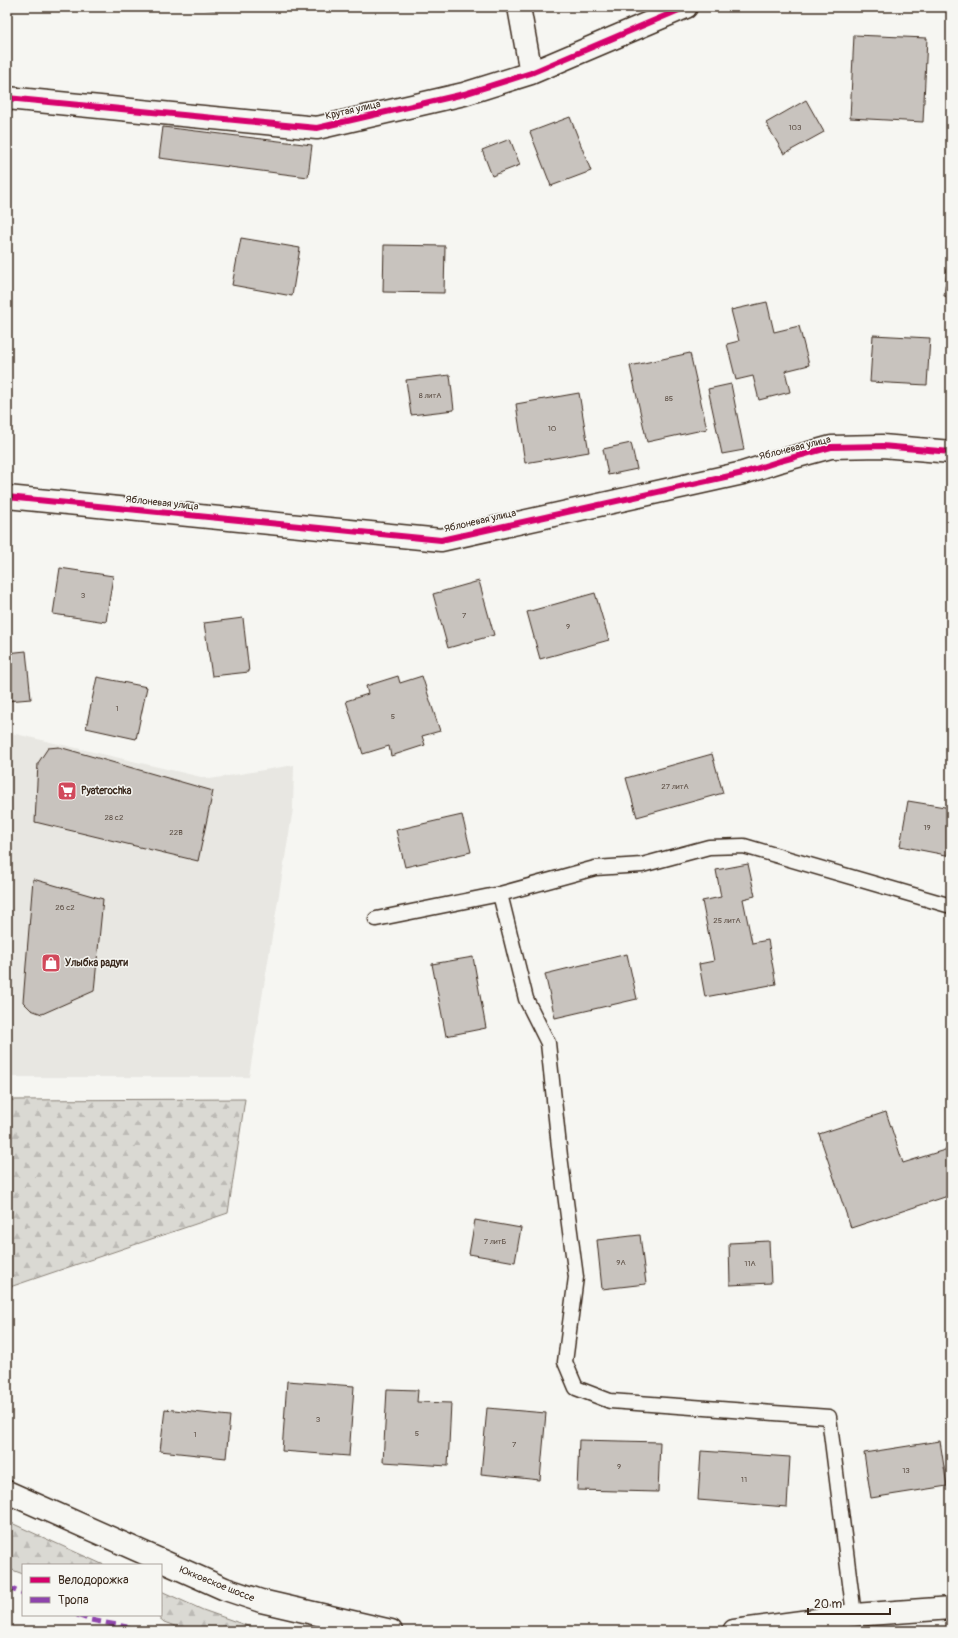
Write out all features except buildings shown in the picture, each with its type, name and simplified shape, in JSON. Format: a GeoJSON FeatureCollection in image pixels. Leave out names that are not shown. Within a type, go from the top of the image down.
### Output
{"type":"FeatureCollection","features":[{"type":"Feature","properties":{"kind":"street"},"geometry":{"type":"LineString","coordinates":[[520,7],[531,73]]}},
{"type":"Feature","properties":{"kind":"street","name":"Крутая улица"},"geometry":{"type":"LineString","coordinates":[[7,98],[317,128],[464,94],[531,73],[686,7]]}},
{"type":"Feature","properties":{"kind":"street","name":"Яблоневая улица"},"geometry":{"type":"LineString","coordinates":[[7,497],[440,540],[743,472],[832,448],[882,446],[951,452]]}},
{"type":"Feature","properties":{"kind":"street","name":"Юкковское шоссе"},"geometry":{"type":"LineString","coordinates":[[7,1492],[225,1589],[261,1601],[391,1631]]}},
{"type":"Feature","properties":{"kind":"street"},"geometry":{"type":"LineString","coordinates":[[734,1631],[854,1615],[951,1608]]}},
{"type":"Feature","properties":{"kind":"lane"},"geometry":{"type":"LineString","coordinates":[[376,919],[500,894],[595,868],[642,865],[709,847],[744,846],[951,906]]}},
{"type":"Feature","properties":{"kind":"lane"},"geometry":{"type":"LineString","coordinates":[[500,894],[526,999],[548,1043],[560,1156],[576,1277],[565,1362],[576,1388],[610,1400],[828,1417],[854,1615]]}},
{"type":"Feature","properties":{"kind":"path"},"geometry":{"type":"LineString","coordinates":[[127,1627],[140,1631]]}},
{"type":"Feature","properties":{"kind":"shaded area"},"geometry":{"type":"Polygon","coordinates":[[[7,732],[210,779],[294,765],[293,809],[249,1077],[7,1077],[7,732]]]}},
{"type":"Feature","properties":{"kind":"green space"},"geometry":{"type":"Polygon","coordinates":[[[245,1099],[228,1213],[7,1288],[7,1217],[9,1214],[7,1209],[7,1100],[245,1099]]]}},
{"type":"Feature","properties":{"kind":"green space"},"geometry":{"type":"Polygon","coordinates":[[[7,1521],[102,1564],[22,1564],[22,1574],[7,1568],[7,1521]]]}},
{"type":"Feature","properties":{"kind":"green space"},"geometry":{"type":"Polygon","coordinates":[[[162,1591],[203,1610],[262,1631],[188,1631],[164,1622],[157,1616],[162,1616],[162,1591]]]}},
{"type":"Feature","properties":{"kind":"marked path"},"geometry":{"type":"LineString","coordinates":[[7,1587],[22,1594]]}},
{"type":"Feature","properties":{"kind":"marked path"},"geometry":{"type":"LineString","coordinates":[[80,1616],[91,1620],[127,1627]]}},
{"type":"Feature","properties":{"kind":"marked path"},"geometry":{"type":"LineString","coordinates":[[102,1631],[121,1628]]}},
{"type":"Feature","properties":{"kind":"cycle path"},"geometry":{"type":"LineString","coordinates":[[7,98],[317,128],[464,94],[531,73],[686,7]]}},
{"type":"Feature","properties":{"kind":"cycle path"},"geometry":{"type":"LineString","coordinates":[[7,497],[441,540],[743,473],[831,447],[882,446],[951,452]]}},
{"type":"Feature","properties":{"kind":"place","name":"Pyaterochka"},"geometry":{"type":"Point","coordinates":[67,791]}},
{"type":"Feature","properties":{"kind":"place","name":"Улыбка радуги"},"geometry":{"type":"Point","coordinates":[51,963]}}]}
